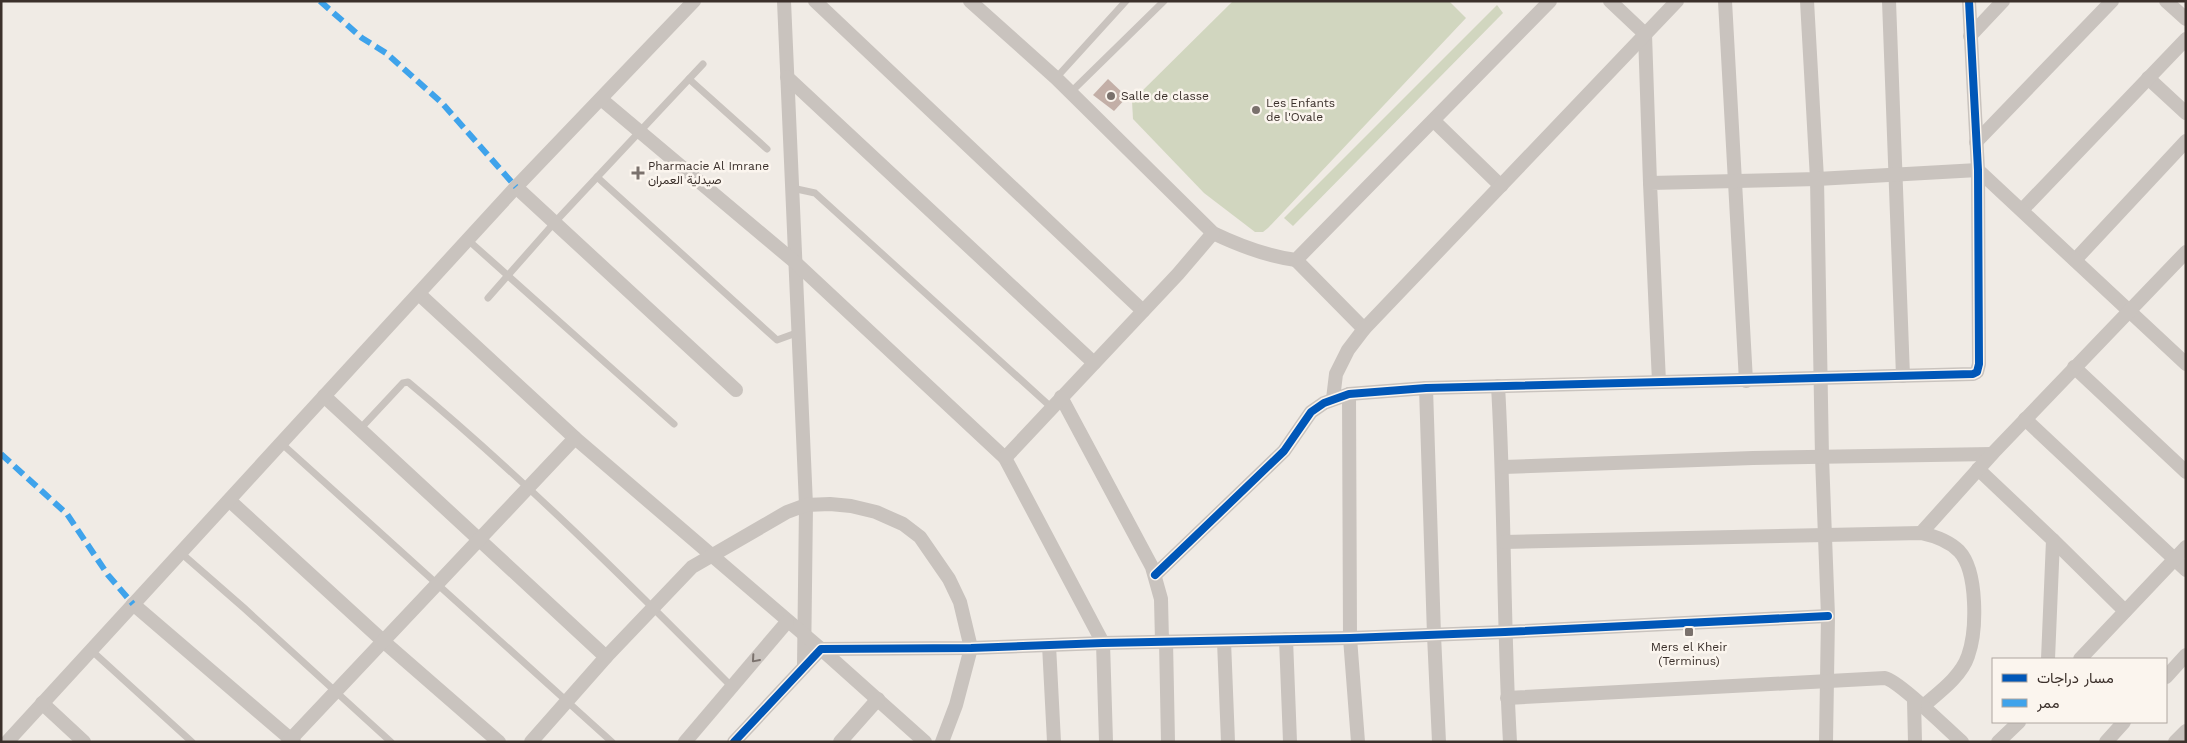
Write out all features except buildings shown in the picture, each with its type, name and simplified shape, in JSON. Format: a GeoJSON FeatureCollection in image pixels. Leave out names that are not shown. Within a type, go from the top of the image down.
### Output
{"type":"FeatureCollection","features":[{"type":"Feature","properties":{"kind":"street"},"geometry":{"type":"LineString","coordinates":[[7,742],[230,501],[516,186],[694,1]]}},
{"type":"Feature","properties":{"kind":"street"},"geometry":{"type":"LineString","coordinates":[[784,1],[806,505],[806,637],[804,667]]}},
{"type":"Feature","properties":{"kind":"street"},"geometry":{"type":"LineString","coordinates":[[815,1],[1143,311]]}},
{"type":"Feature","properties":{"kind":"street"},"geometry":{"type":"LineString","coordinates":[[970,1],[1071,92],[1213,232],[1266,255],[1296,260],[1364,329]]}},
{"type":"Feature","properties":{"kind":"street"},"geometry":{"type":"LineString","coordinates":[[1296,260],[1550,1]]}},
{"type":"Feature","properties":{"kind":"street"},"geometry":{"type":"LineString","coordinates":[[1610,1],[1645,34],[1658,382]]}},
{"type":"Feature","properties":{"kind":"street"},"geometry":{"type":"LineString","coordinates":[[1333,399],[1336,374],[1348,350],[1364,329],[1677,1]]}},
{"type":"Feature","properties":{"kind":"street"},"geometry":{"type":"LineString","coordinates":[[1725,1],[1746,381]]}},
{"type":"Feature","properties":{"kind":"street"},"geometry":{"type":"LineString","coordinates":[[1807,1],[1817,179],[1822,457],[1828,616],[1826,742]]}},
{"type":"Feature","properties":{"kind":"street"},"geometry":{"type":"LineString","coordinates":[[1889,1],[1903,376]]}},
{"type":"Feature","properties":{"kind":"street"},"geometry":{"type":"LineString","coordinates":[[1155,575],[1284,450],[1311,412],[1333,399],[1349,394],[1426,388],[1973,374],[1978,369],[1978,170],[1969,1]]}},
{"type":"Feature","properties":{"kind":"street"},"geometry":{"type":"LineString","coordinates":[[1970,36],[2003,1]]}},
{"type":"Feature","properties":{"kind":"street"},"geometry":{"type":"LineString","coordinates":[[1976,142],[2112,1]]}},
{"type":"Feature","properties":{"kind":"street"},"geometry":{"type":"LineString","coordinates":[[2166,1],[2186,19]]}},
{"type":"Feature","properties":{"kind":"street"},"geometry":{"type":"LineString","coordinates":[[2022,210],[2186,39]]}},
{"type":"Feature","properties":{"kind":"street"},"geometry":{"type":"LineString","coordinates":[[787,77],[1094,364]]}},
{"type":"Feature","properties":{"kind":"street"},"geometry":{"type":"LineString","coordinates":[[2148,78],[2186,112]]}},
{"type":"Feature","properties":{"kind":"street"},"geometry":{"type":"LineString","coordinates":[[601,98],[638,132],[796,263],[1005,458],[1103,643],[1106,742]]}},
{"type":"Feature","properties":{"kind":"street"},"geometry":{"type":"LineString","coordinates":[[1434,121],[1501,186]]}},
{"type":"Feature","properties":{"kind":"street"},"geometry":{"type":"LineString","coordinates":[[2075,260],[2186,141]]}},
{"type":"Feature","properties":{"kind":"street"},"geometry":{"type":"LineString","coordinates":[[1650,183],[1817,179],[1895,173],[1978,170],[2186,364]]}},
{"type":"Feature","properties":{"kind":"street"},"geometry":{"type":"LineString","coordinates":[[516,186],[736,390]]}},
{"type":"Feature","properties":{"kind":"street"},"geometry":{"type":"LineString","coordinates":[[1005,458],[1143,311],[1213,232]]}},
{"type":"Feature","properties":{"kind":"street"},"geometry":{"type":"LineString","coordinates":[[1921,534],[1978,468],[2185,252]]}},
{"type":"Feature","properties":{"kind":"street"},"geometry":{"type":"LineString","coordinates":[[418,294],[575,438],[787,622],[821,649],[925,742]]}},
{"type":"Feature","properties":{"kind":"street"},"geometry":{"type":"LineString","coordinates":[[2074,367],[2186,472]]}},
{"type":"Feature","properties":{"kind":"street"},"geometry":{"type":"LineString","coordinates":[[1498,386],[1503,467],[1505,632],[1510,742]]}},
{"type":"Feature","properties":{"kind":"street"},"geometry":{"type":"LineString","coordinates":[[1426,388],[1439,742]]}},
{"type":"Feature","properties":{"kind":"street"},"geometry":{"type":"LineString","coordinates":[[1349,394],[1350,638],[1358,742]]}},
{"type":"Feature","properties":{"kind":"street"},"geometry":{"type":"LineString","coordinates":[[324,396],[606,657]]}},
{"type":"Feature","properties":{"kind":"street"},"geometry":{"type":"LineString","coordinates":[[1057,402],[1155,575],[1161,599],[1168,742]]}},
{"type":"Feature","properties":{"kind":"street"},"geometry":{"type":"LineString","coordinates":[[2025,419],[2186,570]]}},
{"type":"Feature","properties":{"kind":"street"},"geometry":{"type":"LineString","coordinates":[[133,604],[291,741],[575,438]]}},
{"type":"Feature","properties":{"kind":"street"},"geometry":{"type":"LineString","coordinates":[[1503,467],[1822,457],[1992,454]]}},
{"type":"Feature","properties":{"kind":"street"},"geometry":{"type":"LineString","coordinates":[[1978,468],[2125,611]]}},
{"type":"Feature","properties":{"kind":"street"},"geometry":{"type":"LineString","coordinates":[[230,501],[384,641],[499,742]]}},
{"type":"Feature","properties":{"kind":"street"},"geometry":{"type":"LineString","coordinates":[[531,742],[606,657],[692,567],[712,557],[767,522],[806,505],[851,506],[876,512],[902,524],[920,537],[949,579],[960,602],[971,648],[956,705],[942,742]]}},
{"type":"Feature","properties":{"kind":"street"},"geometry":{"type":"LineString","coordinates":[[1504,542],[1931,535],[1951,545],[1960,552],[1966,562],[1970,574],[1974,615],[1970,647],[1964,665],[1939,693],[1918,703]]}},
{"type":"Feature","properties":{"kind":"street"},"geometry":{"type":"LineString","coordinates":[[2048,658],[2053,540]]}},
{"type":"Feature","properties":{"kind":"street"},"geometry":{"type":"LineString","coordinates":[[2081,658],[2186,547]]}},
{"type":"Feature","properties":{"kind":"street"},"geometry":{"type":"LineString","coordinates":[[734,742],[821,649],[971,648],[1103,643],[1350,638],[1828,616]]}},
{"type":"Feature","properties":{"kind":"street"},"geometry":{"type":"LineString","coordinates":[[685,742],[787,622]]}},
{"type":"Feature","properties":{"kind":"street"},"geometry":{"type":"LineString","coordinates":[[1286,639],[1290,742]]}},
{"type":"Feature","properties":{"kind":"street"},"geometry":{"type":"LineString","coordinates":[[1224,641],[1228,742]]}},
{"type":"Feature","properties":{"kind":"street"},"geometry":{"type":"LineString","coordinates":[[1049,645],[1054,742]]}},
{"type":"Feature","properties":{"kind":"street"},"geometry":{"type":"LineString","coordinates":[[2167,676],[2186,655]]}},
{"type":"Feature","properties":{"kind":"street"},"geometry":{"type":"LineString","coordinates":[[1508,698],[1889,679],[1962,742]]}},
{"type":"Feature","properties":{"kind":"street"},"geometry":{"type":"LineString","coordinates":[[840,742],[878,699]]}},
{"type":"Feature","properties":{"kind":"street"},"geometry":{"type":"LineString","coordinates":[[42,703],[84,742]]}},
{"type":"Feature","properties":{"kind":"street"},"geometry":{"type":"LineString","coordinates":[[1915,742],[1918,703]]}},
{"type":"Feature","properties":{"kind":"street"},"geometry":{"type":"LineString","coordinates":[[1998,742],[2018,723]]}},
{"type":"Feature","properties":{"kind":"street"},"geometry":{"type":"LineString","coordinates":[[2106,742],[2123,723]]}},
{"type":"Feature","properties":{"kind":"street"},"geometry":{"type":"LineString","coordinates":[[2175,742],[2186,731]]}},
{"type":"Feature","properties":{"kind":"lane"},"geometry":{"type":"LineString","coordinates":[[1056,78],[1126,1]]}},
{"type":"Feature","properties":{"kind":"lane"},"geometry":{"type":"LineString","coordinates":[[1071,92],[1164,1]]}},
{"type":"Feature","properties":{"kind":"lane"},"geometry":{"type":"LineString","coordinates":[[488,298],[555,222],[703,64]]}},
{"type":"Feature","properties":{"kind":"lane"},"geometry":{"type":"LineString","coordinates":[[689,79],[767,149]]}},
{"type":"Feature","properties":{"kind":"lane"},"geometry":{"type":"LineString","coordinates":[[597,177],[777,340],[799,332]]}},
{"type":"Feature","properties":{"kind":"lane"},"geometry":{"type":"LineString","coordinates":[[792,188],[815,193],[1057,402]]}},
{"type":"Feature","properties":{"kind":"lane"},"geometry":{"type":"LineString","coordinates":[[468,240],[674,424]]}},
{"type":"Feature","properties":{"kind":"lane"},"geometry":{"type":"LineString","coordinates":[[360,429],[403,383],[408,382],[527,489],[654,608],[732,687]]}},
{"type":"Feature","properties":{"kind":"lane"},"geometry":{"type":"LineString","coordinates":[[281,443],[612,742]]}},
{"type":"Feature","properties":{"kind":"lane"},"geometry":{"type":"LineString","coordinates":[[180,553],[391,742]]}},
{"type":"Feature","properties":{"kind":"lane"},"geometry":{"type":"LineString","coordinates":[[91,650],[192,742]]}},
{"type":"Feature","properties":{"kind":"green space","name":"Les Enfants de l'Ovale"},"geometry":{"type":"Polygon","coordinates":[[[1233,1],[1449,1],[1466,18],[1268,228],[1263,232],[1255,232],[1204,193],[1133,119],[1132,101],[1233,1]]]}},
{"type":"Feature","properties":{"kind":"green space"},"geometry":{"type":"Polygon","coordinates":[[[1497,5],[1503,13],[1293,226],[1284,218],[1497,5]]]}},
{"type":"Feature","properties":{"kind":"marked path"},"geometry":{"type":"LineString","coordinates":[[320,1],[362,38],[386,53],[442,103],[516,187]]}},
{"type":"Feature","properties":{"kind":"marked path"},"geometry":{"type":"LineString","coordinates":[[1,454],[67,514],[108,575],[133,604]]}},
{"type":"Feature","properties":{"kind":"cycle path"},"geometry":{"type":"LineString","coordinates":[[1155,575],[1284,451],[1311,412],[1324,403],[1349,394],[1426,388],[1973,374],[1977,372],[1979,364],[1978,170],[1969,1]]}},
{"type":"Feature","properties":{"kind":"cycle path"},"geometry":{"type":"LineString","coordinates":[[734,742],[821,649],[971,648],[1103,643],[1350,638],[1828,616]]}},
{"type":"Feature","properties":{"kind":"place","name":"Salle de classe"},"geometry":{"type":"Point","coordinates":[1111,96]}},
{"type":"Feature","properties":{"kind":"place","name":"Les Enfants de l'Ovale"},"geometry":{"type":"Point","coordinates":[1256,110]}},
{"type":"Feature","properties":{"kind":"place","name":"Pharmacie Al Imrane صيدلية العمران"},"geometry":{"type":"Point","coordinates":[638,173]}},
{"type":"Feature","properties":{"kind":"place","name":"Mers el Kheir (Terminus)"},"geometry":{"type":"Point","coordinates":[1689,632]}}]}
